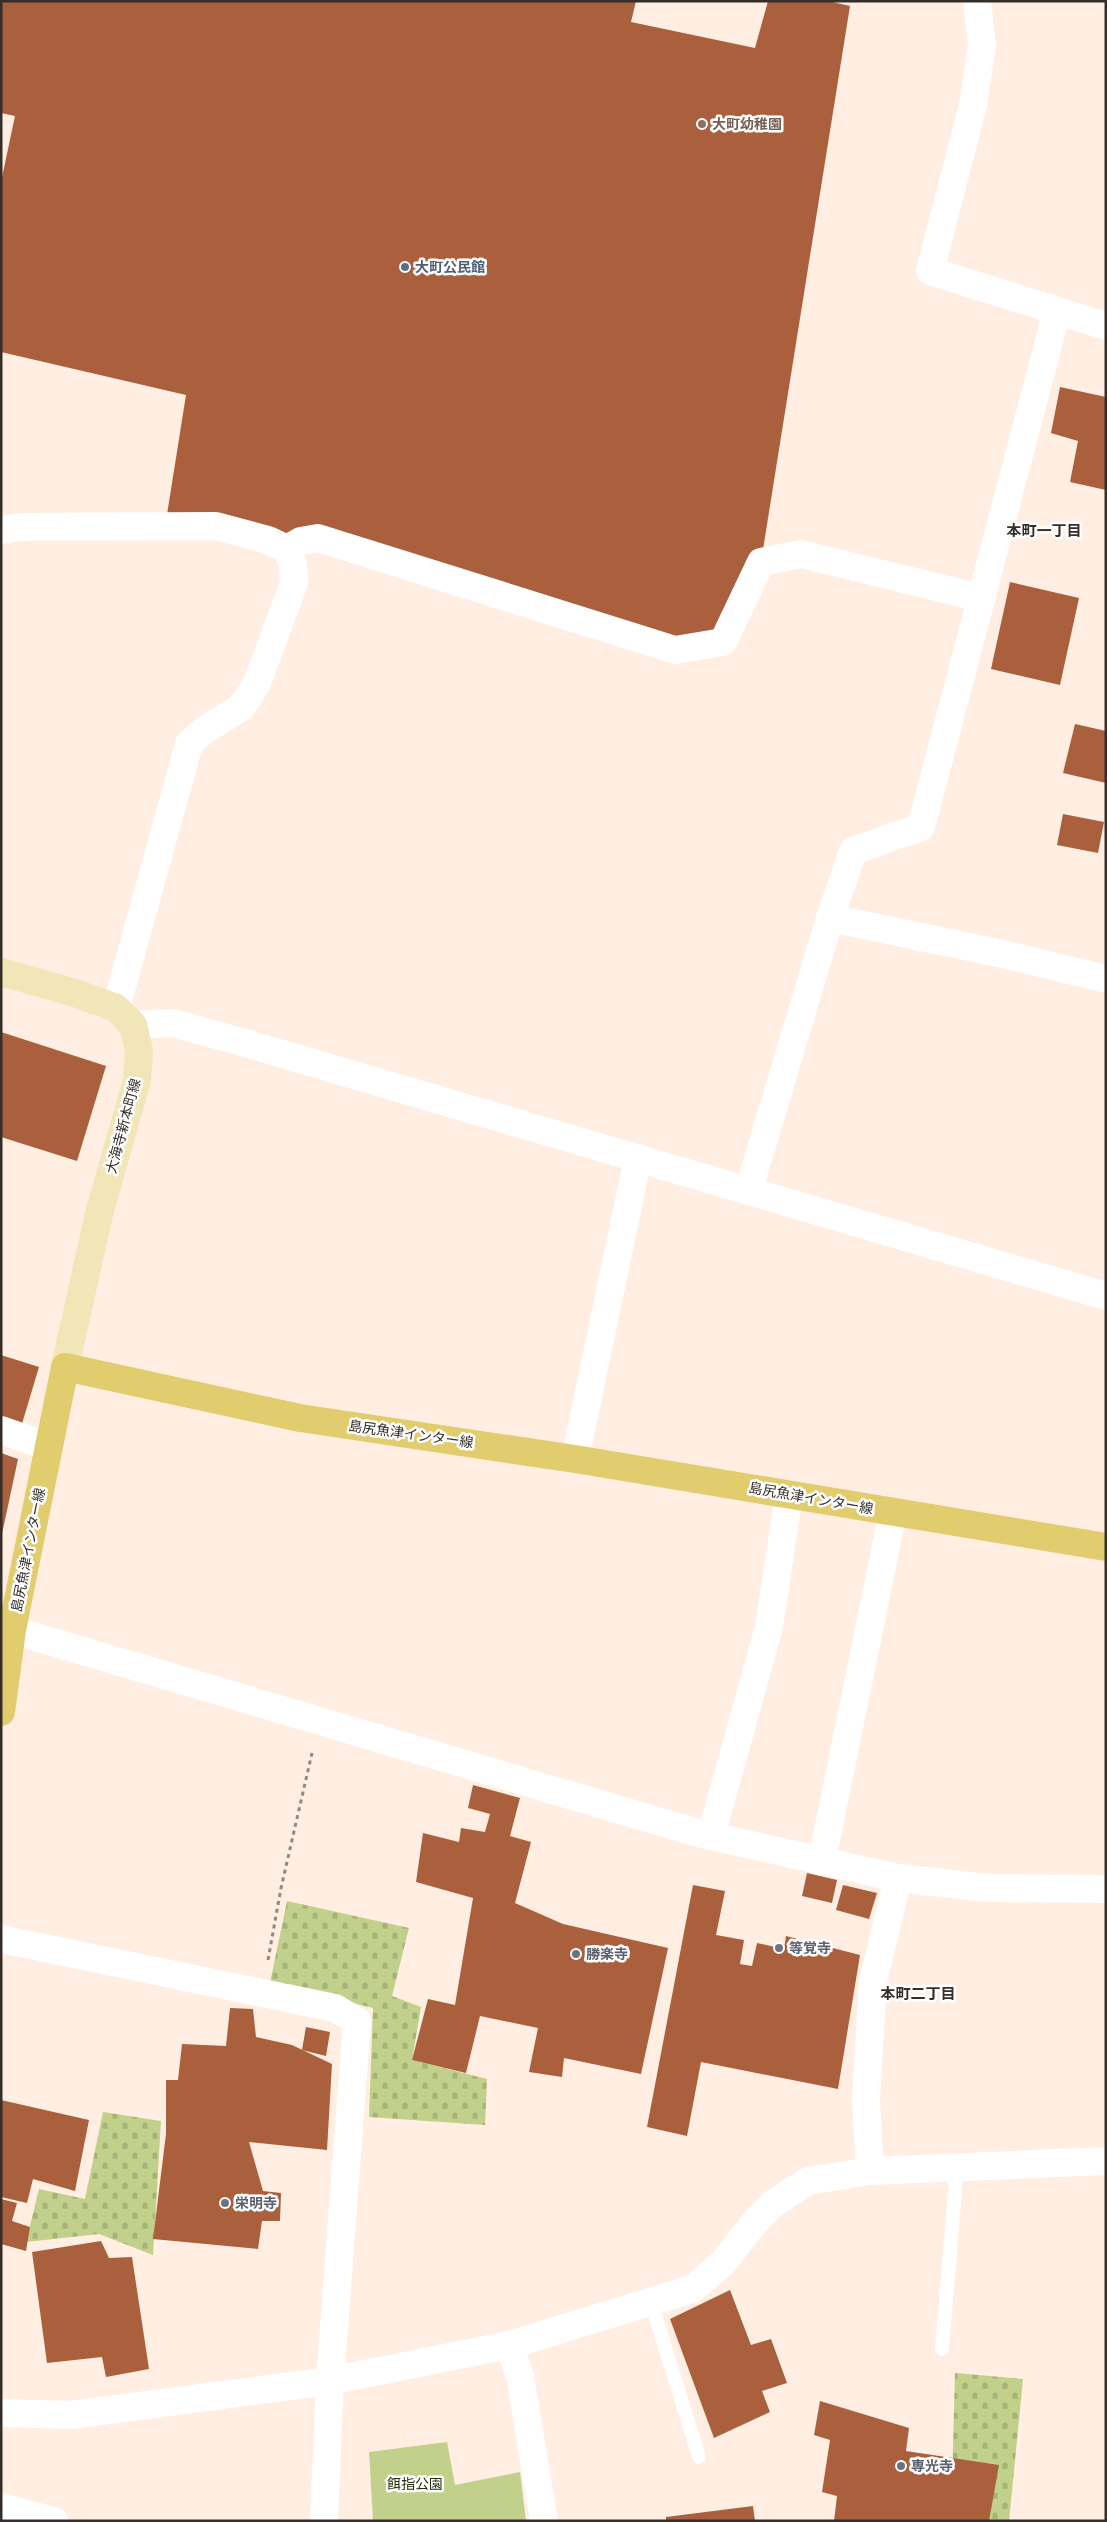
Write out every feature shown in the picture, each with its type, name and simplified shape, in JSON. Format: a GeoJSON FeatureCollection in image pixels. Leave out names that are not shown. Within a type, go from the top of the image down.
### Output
{"type":"FeatureCollection","features":[{"type":"Feature","properties":{"kind":"main road"},"geometry":{"type":"LineString","coordinates":[[1,972],[75,993],[124,1016]]}},
{"type":"Feature","properties":{"kind":"main road","name":"大海寺新本町線"},"geometry":{"type":"LineString","coordinates":[[65,1367],[100,1214],[137,1080],[139,1050],[124,1016]]}},
{"type":"Feature","properties":{"kind":"main road","name":"島尻魚津インター線"},"geometry":{"type":"LineString","coordinates":[[1,1712],[12,1630],[65,1367],[300,1418],[575,1459],[1106,1547]]}},
{"type":"Feature","properties":{"kind":"street"},"geometry":{"type":"LineString","coordinates":[[977,1],[982,45],[973,105],[930,271],[1106,326]]}},
{"type":"Feature","properties":{"kind":"street"},"geometry":{"type":"LineString","coordinates":[[749,1189],[830,918],[854,851],[921,827],[1057,312]]}},
{"type":"Feature","properties":{"kind":"street"},"geometry":{"type":"LineString","coordinates":[[1,530],[20,527],[216,526],[268,540],[287,549],[293,564],[294,583],[256,683],[242,707],[203,731],[189,744],[124,1016],[173,1023],[749,1189],[1106,1296]]}},
{"type":"Feature","properties":{"kind":"street"},"geometry":{"type":"LineString","coordinates":[[287,549],[301,541],[318,538],[676,650],[723,642],[761,562],[801,554],[981,598]]}},
{"type":"Feature","properties":{"kind":"street"},"geometry":{"type":"LineString","coordinates":[[830,918],[1003,954],[1106,979]]}},
{"type":"Feature","properties":{"kind":"street"},"geometry":{"type":"LineString","coordinates":[[575,1459],[638,1158]]}},
{"type":"Feature","properties":{"kind":"street"},"geometry":{"type":"LineString","coordinates":[[1,1430],[49,1447]]}},
{"type":"Feature","properties":{"kind":"street"},"geometry":{"type":"LineString","coordinates":[[711,1836],[769,1627],[789,1494]]}},
{"type":"Feature","properties":{"kind":"street"},"geometry":{"type":"LineString","coordinates":[[822,1860],[893,1512]]}},
{"type":"Feature","properties":{"kind":"street"},"geometry":{"type":"LineString","coordinates":[[12,1630],[711,1836],[898,1878],[989,1888],[1106,1889]]}},
{"type":"Feature","properties":{"kind":"street"},"geometry":{"type":"LineString","coordinates":[[870,2171],[866,2098],[873,1982],[898,1878]]}},
{"type":"Feature","properties":{"kind":"street"},"geometry":{"type":"LineString","coordinates":[[1,1940],[335,2008],[358,2021],[330,2381],[324,2521]]}},
{"type":"Feature","properties":{"kind":"street"},"geometry":{"type":"LineString","coordinates":[[1,2414],[71,2415],[330,2381],[509,2345],[692,2289],[722,2263],[753,2224],[774,2203],[808,2181],[870,2171],[1106,2161]]}},
{"type":"Feature","properties":{"kind":"street"},"geometry":{"type":"LineString","coordinates":[[509,2345],[520,2376],[544,2521]]}},
{"type":"Feature","properties":{"kind":"street"},"geometry":{"type":"LineString","coordinates":[[1,2507],[54,2521]]}},
{"type":"Feature","properties":{"kind":"lane"},"geometry":{"type":"LineString","coordinates":[[942,2349],[957,2167]]}},
{"type":"Feature","properties":{"kind":"lane"},"geometry":{"type":"LineString","coordinates":[[651,2302],[699,2457]]}},
{"type":"Feature","properties":{"kind":"path"},"geometry":{"type":"LineString","coordinates":[[262,1992],[281,1888],[319,1720]]}},
{"type":"Feature","properties":{"kind":"green space"},"geometry":{"type":"Polygon","coordinates":[[[287,1901],[409,1928],[392,1996],[421,2007],[412,2060],[487,2079],[485,2125],[369,2117],[373,2008],[270,1983],[287,1901]]]}},
{"type":"Feature","properties":{"kind":"green space"},"geometry":{"type":"Polygon","coordinates":[[[103,2112],[161,2121],[153,2255],[99,2234],[26,2242],[39,2189],[85,2199],[103,2112]]]}},
{"type":"Feature","properties":{"kind":"green space"},"geometry":{"type":"Polygon","coordinates":[[[955,2373],[1023,2379],[1009,2521],[951,2521],[955,2373]]]}},
{"type":"Feature","properties":{"kind":"green space","name":"餌指公園"},"geometry":{"type":"Polygon","coordinates":[[[447,2442],[455,2485],[520,2472],[526,2521],[373,2521],[369,2452],[447,2442]]]}},
{"type":"Feature","properties":{"kind":"building","name":"大町公民館"},"geometry":{"type":"Polygon","coordinates":[[[1,1],[636,1],[631,22],[755,48],[768,1],[828,1],[850,6],[761,562],[723,642],[675,650],[318,538],[165,527],[186,395],[1,352],[1,182],[15,116],[1,113],[1,1]]]}},
{"type":"Feature","properties":{"kind":"building"},"geometry":{"type":"Polygon","coordinates":[[[1060,387],[1106,397],[1106,490],[1070,482],[1078,441],[1051,433],[1060,387]]]}},
{"type":"Feature","properties":{"kind":"building"},"geometry":{"type":"Polygon","coordinates":[[[1010,582],[1079,598],[1060,685],[991,669],[1010,582]]]}},
{"type":"Feature","properties":{"kind":"building"},"geometry":{"type":"Polygon","coordinates":[[[1075,724],[1106,731],[1106,783],[1063,773],[1075,724]]]}},
{"type":"Feature","properties":{"kind":"building"},"geometry":{"type":"Polygon","coordinates":[[[1063,814],[1104,822],[1098,853],[1057,845],[1063,814]]]}},
{"type":"Feature","properties":{"kind":"building"},"geometry":{"type":"Polygon","coordinates":[[[1,1032],[106,1066],[77,1161],[1,1137],[1,1032]]]}},
{"type":"Feature","properties":{"kind":"building"},"geometry":{"type":"Polygon","coordinates":[[[1,1355],[39,1367],[21,1427],[1,1418],[1,1355]]]}},
{"type":"Feature","properties":{"kind":"building"},"geometry":{"type":"Polygon","coordinates":[[[1,1453],[18,1459],[2,1534],[1,1534],[1,1453]]]}},
{"type":"Feature","properties":{"kind":"building"},"geometry":{"type":"Polygon","coordinates":[[[473,1785],[520,1798],[510,1836],[531,1842],[515,1903],[563,1924],[668,1948],[641,2074],[564,2058],[562,2077],[529,2072],[538,2028],[480,2016],[466,2073],[412,2060],[428,1999],[455,2005],[473,1898],[416,1882],[423,1833],[459,1842],[461,1828],[485,1832],[490,1814],[468,1808],[473,1785]]]}},
{"type":"Feature","properties":{"kind":"building"},"geometry":{"type":"Polygon","coordinates":[[[807,1873],[837,1880],[832,1903],[802,1896],[807,1873]]]}},
{"type":"Feature","properties":{"kind":"building"},"geometry":{"type":"Polygon","coordinates":[[[693,1885],[725,1891],[716,1935],[744,1940],[740,1964],[752,1966],[757,1943],[784,1949],[786,1936],[860,1955],[838,2089],[701,2062],[687,2136],[647,2127],[693,1885]]]}},
{"type":"Feature","properties":{"kind":"building"},"geometry":{"type":"Polygon","coordinates":[[[843,1885],[877,1893],[869,1919],[836,1910],[843,1885]]]}},
{"type":"Feature","properties":{"kind":"building"},"geometry":{"type":"Polygon","coordinates":[[[230,2008],[253,2009],[256,2037],[292,2045],[332,2064],[327,2150],[249,2142],[263,2191],[281,2193],[280,2221],[262,2221],[258,2249],[153,2239],[166,2134],[166,2080],[178,2080],[182,2044],[226,2046],[230,2008]]]}},
{"type":"Feature","properties":{"kind":"building"},"geometry":{"type":"Polygon","coordinates":[[[306,2027],[330,2032],[326,2056],[302,2050],[306,2027]]]}},
{"type":"Feature","properties":{"kind":"building"},"geometry":{"type":"Polygon","coordinates":[[[1,2100],[89,2120],[75,2191],[33,2179],[27,2203],[1,2197],[1,2100]]]}},
{"type":"Feature","properties":{"kind":"building"},"geometry":{"type":"Polygon","coordinates":[[[1,2199],[17,2203],[12,2221],[30,2227],[26,2251],[1,2244],[1,2199]]]}},
{"type":"Feature","properties":{"kind":"building"},"geometry":{"type":"Polygon","coordinates":[[[101,2241],[109,2258],[132,2257],[149,2369],[106,2377],[102,2357],[47,2363],[32,2252],[101,2241]]]}},
{"type":"Feature","properties":{"kind":"building"},"geometry":{"type":"Polygon","coordinates":[[[730,2290],[751,2345],[771,2339],[787,2383],[762,2391],[770,2412],[714,2438],[670,2319],[730,2290]]]}},
{"type":"Feature","properties":{"kind":"building"},"geometry":{"type":"Polygon","coordinates":[[[820,2401],[909,2428],[906,2451],[999,2465],[989,2521],[834,2521],[837,2496],[822,2492],[830,2440],[814,2435],[820,2401]]]}},
{"type":"Feature","properties":{"kind":"building"},"geometry":{"type":"Polygon","coordinates":[[[753,2506],[755,2521],[666,2521],[666,2517],[753,2506]]]}},
{"type":"Feature","properties":{"kind":"place","name":"大町幼稚園"},"geometry":{"type":"Point","coordinates":[702,124]}},
{"type":"Feature","properties":{"kind":"place","name":"大町公民館"},"geometry":{"type":"Point","coordinates":[405,267]}},
{"type":"Feature","properties":{"kind":"place","name":"等覚寺"},"geometry":{"type":"Point","coordinates":[779,1948]}},
{"type":"Feature","properties":{"kind":"place","name":"勝楽寺"},"geometry":{"type":"Point","coordinates":[576,1954]}},
{"type":"Feature","properties":{"kind":"place","name":"栄明寺"},"geometry":{"type":"Point","coordinates":[225,2203]}},
{"type":"Feature","properties":{"kind":"place","name":"専光寺"},"geometry":{"type":"Point","coordinates":[901,2466]}},
{"type":"Feature","properties":{"kind":"district","name":"本町一丁目"},"geometry":{"type":"Point","coordinates":[1044,531]}},
{"type":"Feature","properties":{"kind":"district","name":"本町二丁目"},"geometry":{"type":"Point","coordinates":[918,1994]}}]}
